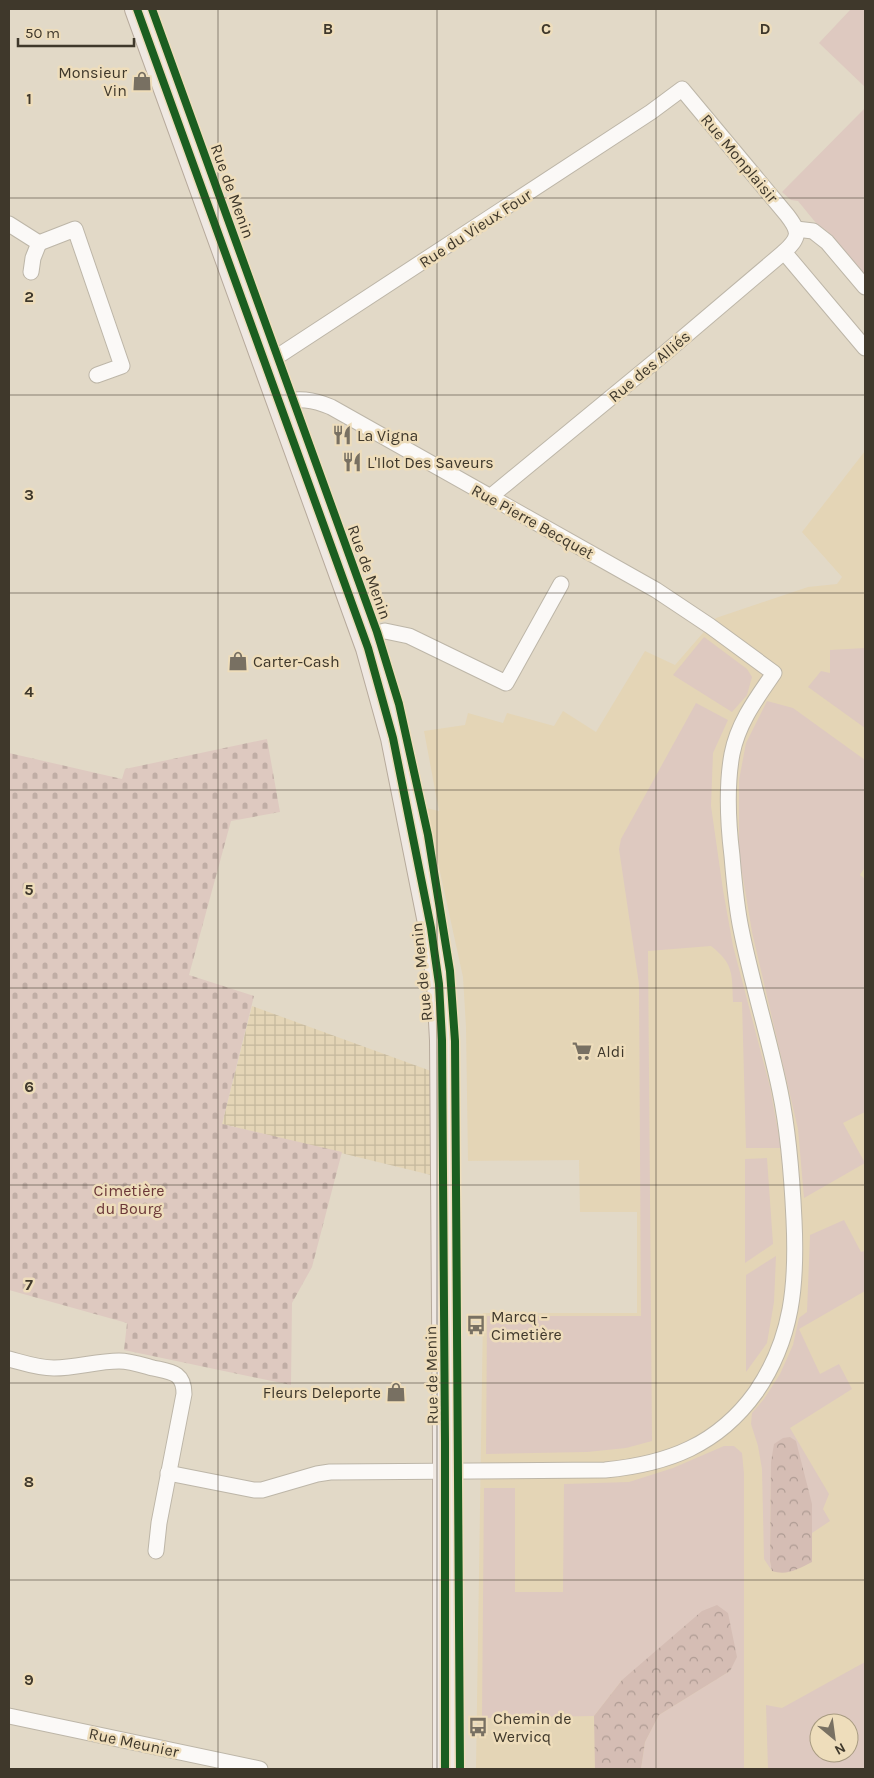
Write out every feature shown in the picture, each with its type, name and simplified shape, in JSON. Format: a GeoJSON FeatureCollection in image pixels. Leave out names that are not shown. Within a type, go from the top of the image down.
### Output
{"type":"FeatureCollection","features":[{"type":"Feature","properties":{"kind":"main road","name":"Rue de Menin"},"geometry":{"type":"LineString","coordinates":[[137,9],[272,360]]}},
{"type":"Feature","properties":{"kind":"main road","name":"Rue de Menin"},"geometry":{"type":"LineString","coordinates":[[152,9],[286,401],[370,634],[377,677],[400,769],[431,928],[439,984],[442,1040],[460,1769]]}},
{"type":"Feature","properties":{"kind":"main road","name":"Rue de Menin"},"geometry":{"type":"LineString","coordinates":[[445,1769],[452,1472]]}},
{"type":"Feature","properties":{"kind":"street","name":"Rue du Vieux Four"},"geometry":{"type":"LineString","coordinates":[[272,360],[652,112],[682,89]]}},
{"type":"Feature","properties":{"kind":"street","name":"Rue Monplaisir"},"geometry":{"type":"LineString","coordinates":[[682,89],[787,215],[796,229]]}},
{"type":"Feature","properties":{"kind":"street"},"geometry":{"type":"LineString","coordinates":[[9,224],[39,243]]}},
{"type":"Feature","properties":{"kind":"street","name":"Rue des Alliés"},"geometry":{"type":"LineString","coordinates":[[490,497],[784,252],[796,240],[796,229]]}},
{"type":"Feature","properties":{"kind":"street"},"geometry":{"type":"LineString","coordinates":[[796,229],[813,231],[827,242],[865,287]]}},
{"type":"Feature","properties":{"kind":"street"},"geometry":{"type":"LineString","coordinates":[[32,272],[33,258],[39,243],[75,230],[122,366],[97,375]]}},
{"type":"Feature","properties":{"kind":"street"},"geometry":{"type":"LineString","coordinates":[[784,252],[865,348]]}},
{"type":"Feature","properties":{"kind":"street","name":"Rue Pierre Becquet"},"geometry":{"type":"LineString","coordinates":[[286,401],[314,400],[330,407],[656,590],[710,626],[774,673],[744,717],[735,742],[730,764],[728,816],[740,926],[781,1094],[790,1163],[796,1252],[795,1280],[788,1322],[781,1346],[760,1386],[748,1403],[731,1420],[696,1446],[660,1461],[628,1468],[605,1470],[452,1472]]}},
{"type":"Feature","properties":{"kind":"street"},"geometry":{"type":"LineString","coordinates":[[370,634],[396,632],[409,636],[506,683],[561,584]]}},
{"type":"Feature","properties":{"kind":"street"},"geometry":{"type":"LineString","coordinates":[[9,1360],[55,1368],[125,1361],[170,1371],[176,1374],[183,1383],[184,1394],[158,1522],[156,1552]]}},
{"type":"Feature","properties":{"kind":"street"},"geometry":{"type":"LineString","coordinates":[[168,1473],[262,1490],[323,1473],[452,1472]]}},
{"type":"Feature","properties":{"kind":"street","name":"Rue Meunier"},"geometry":{"type":"LineString","coordinates":[[9,1716],[260,1769]]}},
{"type":"Feature","properties":{"kind":"shaded area"},"geometry":{"type":"Polygon","coordinates":[[[865,451],[865,1769],[476,1769],[483,1313],[637,1313],[637,1212],[580,1212],[579,1160],[468,1161],[466,1027],[463,977],[426,808],[439,811],[424,731],[465,725],[468,713],[503,723],[507,713],[554,726],[563,711],[596,732],[645,651],[675,665],[716,618],[808,587],[837,584],[842,577],[802,532],[865,451]]]}},
{"type":"Feature","properties":{"kind":"shaded area"},"geometry":{"type":"Polygon","coordinates":[[[252,1006],[431,1071],[431,1175],[222,1124],[252,1006]]]}},
{"type":"Feature","properties":{"kind":"green space"},"geometry":{"type":"Polygon","coordinates":[[[851,9],[865,9],[865,87],[819,43],[851,9]]]}},
{"type":"Feature","properties":{"kind":"green space"},"geometry":{"type":"Polygon","coordinates":[[[865,108],[865,276],[827,231],[816,223],[798,201],[791,200],[782,192],[865,108]]]}},
{"type":"Feature","properties":{"kind":"green space"},"geometry":{"type":"Polygon","coordinates":[[[704,637],[747,669],[752,677],[747,695],[732,712],[673,675],[704,637]]]}},
{"type":"Feature","properties":{"kind":"green space"},"geometry":{"type":"Polygon","coordinates":[[[865,648],[865,728],[808,687],[821,671],[830,673],[830,650],[865,648]]]}},
{"type":"Feature","properties":{"kind":"green space"},"geometry":{"type":"Polygon","coordinates":[[[767,701],[793,708],[865,760],[865,867],[860,875],[865,879],[865,1112],[843,1123],[865,1163],[804,1198],[798,1129],[752,932],[739,854],[739,780],[746,743],[767,701]]]}},
{"type":"Feature","properties":{"kind":"green space"},"geometry":{"type":"Polygon","coordinates":[[[696,703],[728,720],[713,753],[711,806],[733,946],[770,1087],[781,1148],[746,1148],[742,1002],[733,1002],[732,977],[724,958],[711,946],[648,951],[652,1441],[626,1448],[587,1452],[486,1454],[487,1316],[641,1316],[639,984],[619,849],[621,839],[696,703]]]}},
{"type":"Feature","properties":{"kind":"green space","name":"Cimetière du Bourg"},"geometry":{"type":"Polygon","coordinates":[[[267,739],[280,812],[231,821],[189,975],[254,996],[222,1124],[342,1152],[312,1267],[292,1303],[291,1385],[124,1350],[127,1323],[9,1290],[9,753],[122,779],[125,769],[267,739]]]}},
{"type":"Feature","properties":{"kind":"green space"},"geometry":{"type":"Polygon","coordinates":[[[767,1158],[773,1244],[745,1263],[745,1159],[767,1158]]]}},
{"type":"Feature","properties":{"kind":"green space"},"geometry":{"type":"Polygon","coordinates":[[[844,1220],[861,1252],[865,1251],[865,1291],[799,1329],[820,1374],[839,1364],[852,1389],[790,1428],[829,1494],[823,1509],[830,1521],[812,1533],[812,1504],[771,1462],[770,1561],[772,1571],[764,1559],[762,1469],[758,1446],[751,1424],[752,1413],[764,1399],[780,1374],[793,1345],[799,1318],[807,1312],[810,1235],[844,1220]]]}},
{"type":"Feature","properties":{"kind":"green space"},"geometry":{"type":"Polygon","coordinates":[[[776,1256],[774,1302],[767,1343],[746,1372],[746,1275],[776,1256]]]}},
{"type":"Feature","properties":{"kind":"green space"},"geometry":{"type":"Polygon","coordinates":[[[790,1437],[796,1441],[812,1504],[812,1562],[783,1573],[772,1571],[770,1561],[771,1462],[774,1444],[783,1438],[790,1437]]]}},
{"type":"Feature","properties":{"kind":"green space"},"geometry":{"type":"Polygon","coordinates":[[[724,1446],[734,1446],[742,1453],[744,1474],[744,1769],[641,1769],[645,1742],[659,1715],[730,1671],[622,1680],[594,1716],[482,1718],[484,1488],[515,1488],[515,1592],[563,1592],[564,1484],[629,1482],[673,1468],[724,1446]]]}},
{"type":"Feature","properties":{"kind":"green space"},"geometry":{"type":"Polygon","coordinates":[[[717,1605],[728,1613],[737,1657],[730,1671],[659,1715],[645,1742],[641,1769],[595,1769],[594,1716],[622,1680],[702,1611],[717,1605]]]}},
{"type":"Feature","properties":{"kind":"green space"},"geometry":{"type":"Polygon","coordinates":[[[865,1662],[865,1769],[768,1769],[766,1705],[782,1708],[865,1662]]]}},
{"type":"Feature","properties":{"kind":"cycle path"},"geometry":{"type":"LineString","coordinates":[[137,9],[368,648],[393,738],[431,928],[439,984],[442,1040],[445,1769]]}},
{"type":"Feature","properties":{"kind":"cycle path"},"geometry":{"type":"LineString","coordinates":[[152,9],[377,632],[399,704],[428,835],[450,971],[455,1041],[460,1769]]}},
{"type":"Feature","properties":{"kind":"place","name":"Monsieur Vin"},"geometry":{"type":"Point","coordinates":[142,81]}},
{"type":"Feature","properties":{"kind":"place","name":"La Vigna"},"geometry":{"type":"Point","coordinates":[342,435]}},
{"type":"Feature","properties":{"kind":"place","name":"L'Ilot Des Saveurs"},"geometry":{"type":"Point","coordinates":[352,462]}},
{"type":"Feature","properties":{"kind":"place","name":"Carter-Cash"},"geometry":{"type":"Point","coordinates":[238,661]}},
{"type":"Feature","properties":{"kind":"place","name":"Aldi"},"geometry":{"type":"Point","coordinates":[582,1051]}},
{"type":"Feature","properties":{"kind":"place","name":"Marcq – Cimetière"},"geometry":{"type":"Point","coordinates":[476,1325]}},
{"type":"Feature","properties":{"kind":"place","name":"Fleurs Deleporte"},"geometry":{"type":"Point","coordinates":[396,1392]}},
{"type":"Feature","properties":{"kind":"place","name":"Chemin de Wervicq"},"geometry":{"type":"Point","coordinates":[478,1727]}}]}
